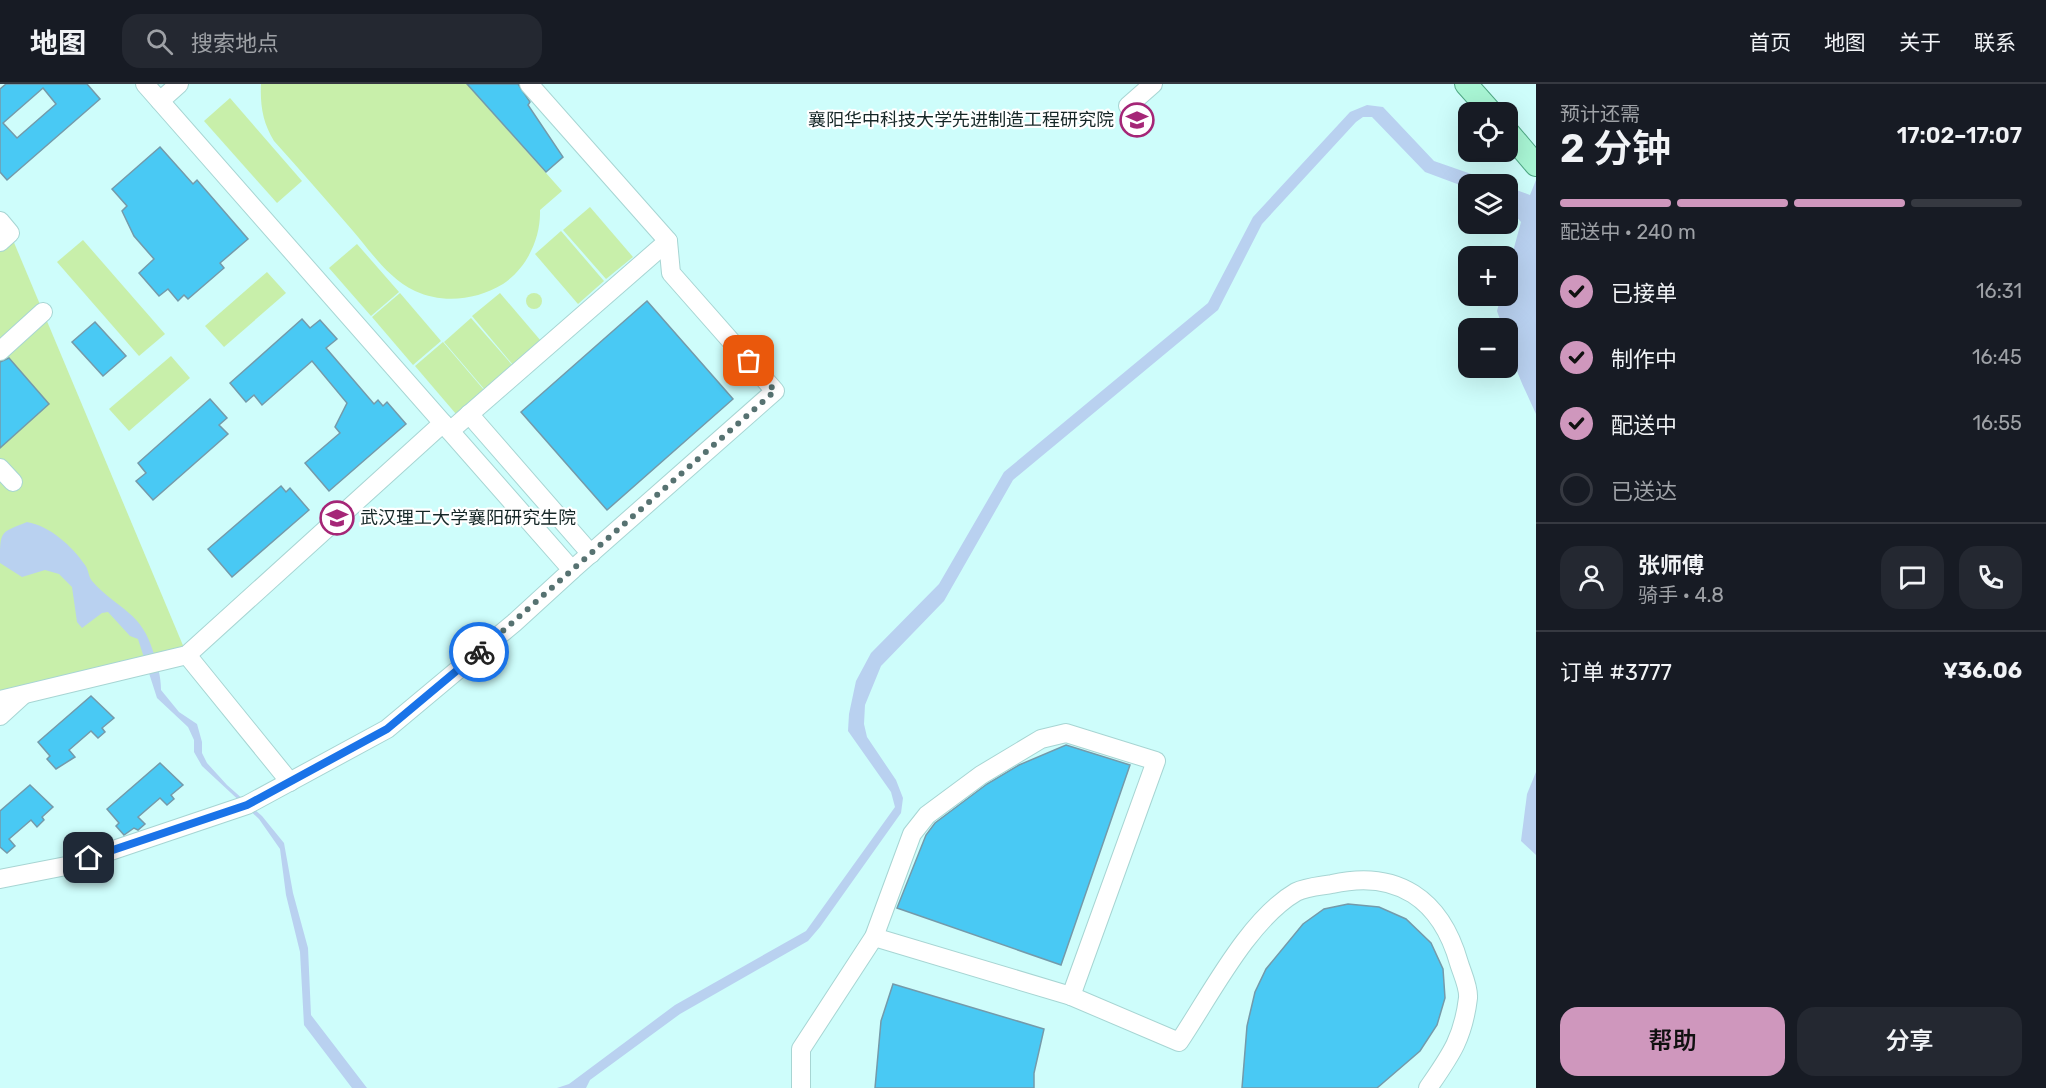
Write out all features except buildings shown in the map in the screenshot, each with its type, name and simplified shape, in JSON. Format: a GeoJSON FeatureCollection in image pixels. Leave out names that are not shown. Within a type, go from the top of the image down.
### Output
{"type":"FeatureCollection","features":[{"type":"Feature","properties":{"kind":"main road"},"geometry":{"type":"LineString","coordinates":[[1466,84],[1482,102]]}},
{"type":"Feature","properties":{"kind":"main road"},"geometry":{"type":"LineString","coordinates":[[1518,144],[1530,159]]}},
{"type":"Feature","properties":{"kind":"street"},"geometry":{"type":"LineString","coordinates":[[145,84],[572,570]]}},
{"type":"Feature","properties":{"kind":"street"},"geometry":{"type":"LineString","coordinates":[[160,101],[179,84]]}},
{"type":"Feature","properties":{"kind":"street"},"geometry":{"type":"LineString","coordinates":[[0,879],[66,866],[247,805],[387,729],[514,623],[775,391],[671,273],[668,242],[530,84]]}},
{"type":"Feature","properties":{"kind":"street"},"geometry":{"type":"LineString","coordinates":[[1128,106],[1153,84]]}},
{"type":"Feature","properties":{"kind":"street"},"geometry":{"type":"LineString","coordinates":[[0,221],[10,233],[0,242]]}},
{"type":"Feature","properties":{"kind":"street"},"geometry":{"type":"LineString","coordinates":[[0,700],[187,656],[447,427],[469,414],[668,242]]}},
{"type":"Feature","properties":{"kind":"street"},"geometry":{"type":"LineString","coordinates":[[0,351],[43,312]]}},
{"type":"Feature","properties":{"kind":"street"},"geometry":{"type":"LineString","coordinates":[[469,414],[591,554]]}},
{"type":"Feature","properties":{"kind":"street"},"geometry":{"type":"LineString","coordinates":[[0,468],[12,482]]}},
{"type":"Feature","properties":{"kind":"street"},"geometry":{"type":"LineString","coordinates":[[187,656],[290,782]]}},
{"type":"Feature","properties":{"kind":"street"},"geometry":{"type":"LineString","coordinates":[[0,716],[24,694]]}},
{"type":"Feature","properties":{"kind":"street"},"geometry":{"type":"LineString","coordinates":[[801,1088],[801,1049],[874,937],[912,834],[927,815],[981,775],[1041,739],[1066,733],[1156,761],[1071,996]]}},
{"type":"Feature","properties":{"kind":"street"},"geometry":{"type":"LineString","coordinates":[[874,937],[1071,996],[1179,1042],[1254,928],[1297,892],[1350,880],[1381,880],[1414,893],[1439,919],[1455,948],[1468,995],[1457,1046],[1428,1088]]}},
{"type":"Feature","properties":{"kind":"green space"},"geometry":{"type":"Polygon","coordinates":[[[261,84],[467,84],[562,191],[540,210],[538,231],[531,252],[519,270],[503,284],[471,297],[448,299],[426,295],[406,286],[389,272],[274,141],[263,114],[261,84]]]}},
{"type":"Feature","properties":{"kind":"green space"},"geometry":{"type":"Polygon","coordinates":[[[230,98],[302,181],[277,203],[204,121],[230,98]]]}},
{"type":"Feature","properties":{"kind":"green space"},"geometry":{"type":"Polygon","coordinates":[[[590,207],[633,257],[606,279],[563,230],[590,207]]]}},
{"type":"Feature","properties":{"kind":"green space"},"geometry":{"type":"Polygon","coordinates":[[[561,231],[604,281],[578,304],[535,254],[561,231]]]}},
{"type":"Feature","properties":{"kind":"green space"},"geometry":{"type":"Polygon","coordinates":[[[10,233],[187,655],[0,700],[0,242],[10,233]]]}},
{"type":"Feature","properties":{"kind":"green space"},"geometry":{"type":"Polygon","coordinates":[[[83,240],[165,334],[139,356],[57,262],[83,240]]]}},
{"type":"Feature","properties":{"kind":"green space"},"geometry":{"type":"Polygon","coordinates":[[[357,244],[399,292],[371,316],[329,268],[357,244]]]}},
{"type":"Feature","properties":{"kind":"green space"},"geometry":{"type":"Polygon","coordinates":[[[267,272],[286,293],[224,347],[205,326],[267,272]]]}},
{"type":"Feature","properties":{"kind":"green space"},"geometry":{"type":"Polygon","coordinates":[[[400,293],[441,341],[413,365],[372,317],[400,293]]]}},
{"type":"Feature","properties":{"kind":"green space"},"geometry":{"type":"Polygon","coordinates":[[[500,293],[541,341],[513,365],[472,316],[500,293]]]}},
{"type":"Feature","properties":{"kind":"green space"},"geometry":{"type":"Polygon","coordinates":[[[534,293],[540,295],[542,301],[540,307],[534,309],[528,307],[526,301],[528,295],[534,293]]]}},
{"type":"Feature","properties":{"kind":"green space"},"geometry":{"type":"Polygon","coordinates":[[[471,318],[513,366],[485,390],[444,342],[471,318]]]}},
{"type":"Feature","properties":{"kind":"green space"},"geometry":{"type":"Polygon","coordinates":[[[443,342],[484,390],[456,414],[415,366],[443,342]]]}},
{"type":"Feature","properties":{"kind":"green space"},"geometry":{"type":"Polygon","coordinates":[[[171,356],[190,378],[129,431],[109,409],[171,356]]]}},
{"type":"Feature","properties":{"kind":"water"},"geometry":{"type":"Polygon","coordinates":[[[1367,105],[1383,107],[1434,161],[1471,174],[1458,174],[1458,184],[1425,172],[1372,117],[1363,117],[1356,122],[1262,224],[1218,310],[1013,480],[944,601],[881,666],[865,705],[864,724],[867,737],[896,780],[903,798],[901,813],[820,927],[808,941],[680,1014],[590,1080],[586,1088],[557,1088],[569,1084],[675,1005],[806,931],[895,807],[891,792],[848,731],[856,681],[871,653],[939,584],[1004,472],[1208,303],[1253,217],[1350,112],[1367,105]]]}},
{"type":"Feature","properties":{"kind":"water"},"geometry":{"type":"Polygon","coordinates":[[[1536,180],[1536,414],[1518,372],[1518,318],[1499,318],[1497,311],[1498,306],[1518,306],[1518,246],[1514,246],[1521,222],[1518,219],[1518,191],[1530,195],[1536,180]]]}},
{"type":"Feature","properties":{"kind":"water"},"geometry":{"type":"Polygon","coordinates":[[[27,522],[52,532],[67,544],[85,565],[92,581],[143,628],[154,654],[161,690],[179,712],[197,724],[202,742],[202,753],[207,763],[227,785],[262,816],[284,843],[293,893],[308,948],[311,1015],[367,1088],[352,1088],[304,1025],[300,952],[286,895],[280,849],[259,819],[202,766],[194,752],[194,740],[188,727],[157,698],[138,639],[130,636],[108,612],[102,613],[82,628],[77,622],[72,587],[59,574],[45,570],[22,577],[0,563],[0,544],[3,534],[27,522]]]}},
{"type":"Feature","properties":{"kind":"water"},"geometry":{"type":"Polygon","coordinates":[[[1536,772],[1536,855],[1521,841],[1527,794],[1536,772]]]}},
{"type":"Feature","properties":{"kind":"way so far"},"geometry":{"type":"LineString","coordinates":[[479,652],[775,391],[749,361]]}},
{"type":"Feature","properties":{"kind":"place","name":"襄阳华中科技大学先进制造工程研究院"},"geometry":{"type":"Point","coordinates":[1137,120]}},
{"type":"Feature","properties":{"kind":"place","name":"武汉理工大学襄阳研究生院"},"geometry":{"type":"Point","coordinates":[337,518]}},
{"type":"Feature","properties":{"kind":"route"},"geometry":{"type":"LineString","coordinates":[[89,858],[247,805],[387,729],[479,652]]}}]}
